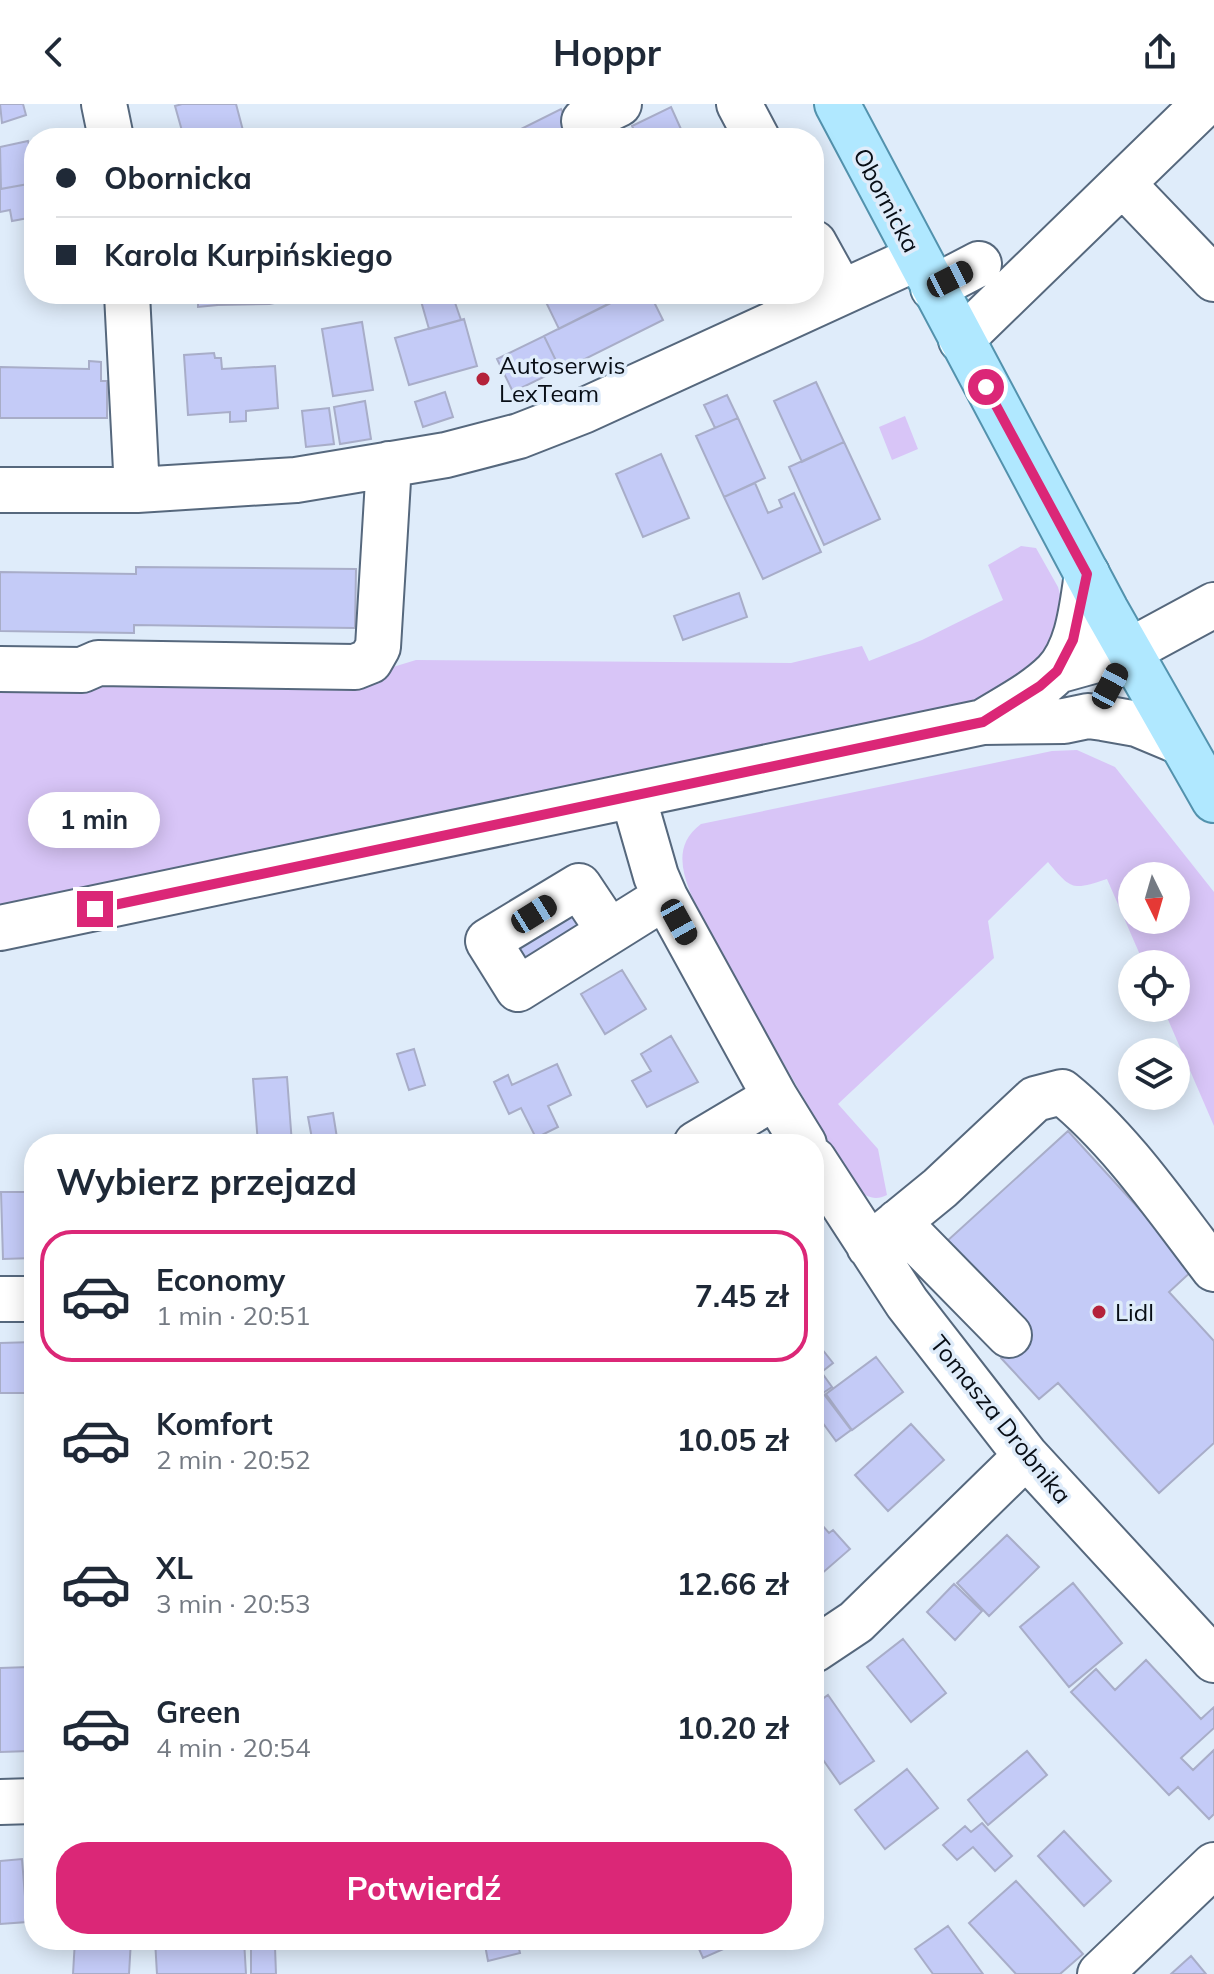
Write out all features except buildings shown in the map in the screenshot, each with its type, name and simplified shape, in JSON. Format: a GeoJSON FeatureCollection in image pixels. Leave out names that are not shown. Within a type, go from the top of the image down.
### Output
{"type":"FeatureCollection","features":[{"type":"Feature","properties":{"kind":"main road","name":"Obornicka"},"geometry":{"type":"LineString","coordinates":[[837,104],[1087,574],[1214,800]]}},
{"type":"Feature","properties":{"kind":"street"},"geometry":{"type":"LineString","coordinates":[[104,104],[109,128]]}},
{"type":"Feature","properties":{"kind":"street"},"geometry":{"type":"LineString","coordinates":[[739,104],[752,128]]}},
{"type":"Feature","properties":{"kind":"street"},"geometry":{"type":"LineString","coordinates":[[961,340],[1204,104]]}},
{"type":"Feature","properties":{"kind":"street"},"geometry":{"type":"LineString","coordinates":[[1123,184],[1214,279]]}},
{"type":"Feature","properties":{"kind":"street"},"geometry":{"type":"LineString","coordinates":[[0,490],[137,490],[296,480],[475,447],[519,436],[558,421],[925,273],[979,264]]}},
{"type":"Feature","properties":{"kind":"street"},"geometry":{"type":"LineString","coordinates":[[128,304],[137,490]]}},
{"type":"Feature","properties":{"kind":"street"},"geometry":{"type":"LineString","coordinates":[[0,669],[82,670],[98,663],[355,667],[370,661],[378,647],[389,464]]}},
{"type":"Feature","properties":{"kind":"street"},"geometry":{"type":"LineString","coordinates":[[983,722],[1040,686],[1057,671],[1073,640],[1087,574]]}},
{"type":"Feature","properties":{"kind":"street"},"geometry":{"type":"LineString","coordinates":[[1057,671],[1129,651],[1214,605]]}},
{"type":"Feature","properties":{"kind":"street"},"geometry":{"type":"LineString","coordinates":[[1088,716],[1110,686],[1129,651]]}},
{"type":"Feature","properties":{"kind":"street"},"geometry":{"type":"LineString","coordinates":[[0,928],[983,722],[1064,721],[1088,716],[1137,724],[1180,742]]}},
{"type":"Feature","properties":{"kind":"street"},"geometry":{"type":"LineString","coordinates":[[633,796],[665,897],[798,1134]]}},
{"type":"Feature","properties":{"kind":"street"},"geometry":{"type":"LineString","coordinates":[[609,931],[665,897]]}},
{"type":"Feature","properties":{"kind":"street"},"geometry":{"type":"LineString","coordinates":[[1009,1335],[883,1234],[940,1188],[1035,1099],[1062,1092],[1079,1106],[1214,1269]]}},
{"type":"Feature","properties":{"kind":"street"},"geometry":{"type":"LineString","coordinates":[[713,1134],[775,1097]]}},
{"type":"Feature","properties":{"kind":"street","name":"Tomasza Drobnika"},"geometry":{"type":"LineString","coordinates":[[824,1171],[883,1234],[907,1303],[1026,1456],[1214,1660]]}},
{"type":"Feature","properties":{"kind":"street"},"geometry":{"type":"LineString","coordinates":[[0,1299],[24,1299]]}},
{"type":"Feature","properties":{"kind":"street"},"geometry":{"type":"LineString","coordinates":[[824,1643],[856,1622],[1026,1456]]}},
{"type":"Feature","properties":{"kind":"street"},"geometry":{"type":"LineString","coordinates":[[0,1802],[24,1801]]}},
{"type":"Feature","properties":{"kind":"street"},"geometry":{"type":"LineString","coordinates":[[1100,1974],[1214,1865]]}},
{"type":"Feature","properties":{"kind":"shaded area"},"geometry":{"type":"Polygon","coordinates":[[[905,416],[918,449],[892,460],[879,427],[905,416]]]}},
{"type":"Feature","properties":{"kind":"shaded area"},"geometry":{"type":"Polygon","coordinates":[[[1021,546],[1036,548],[1058,587],[1063,605],[1052,653],[986,700],[0,910],[0,682],[357,678],[416,660],[791,663],[862,646],[869,661],[922,640],[1003,600],[988,565],[1021,546]]]}},
{"type":"Feature","properties":{"kind":"shaded area"},"geometry":{"type":"Polygon","coordinates":[[[1077,750],[1115,767],[1214,892],[1214,1126],[1190,1070],[1190,1038],[1176,1038],[1169,1022],[1190,1022],[1190,950],[1138,950],[1131,934],[1190,934],[1190,862],[1118,862],[1118,904],[1107,879],[1074,886],[1048,862],[988,921],[994,958],[838,1104],[878,1149],[887,1195],[879,1198],[867,1196],[856,1189],[703,923],[687,884],[682,858],[690,835],[701,824],[1052,751],[1077,750]]]}},
{"type":"Feature","properties":{"kind":"place","name":"Autoserwis LexTeam"},"geometry":{"type":"Point","coordinates":[483,379]}},
{"type":"Feature","properties":{"kind":"place","name":"Lidl"},"geometry":{"type":"Point","coordinates":[1099,1312]}},
{"type":"Feature","properties":{"kind":"route"},"geometry":{"type":"LineString","coordinates":[[95,909],[983,722],[1040,686],[1057,671],[1073,640],[1087,574],[986,387]]}}]}
